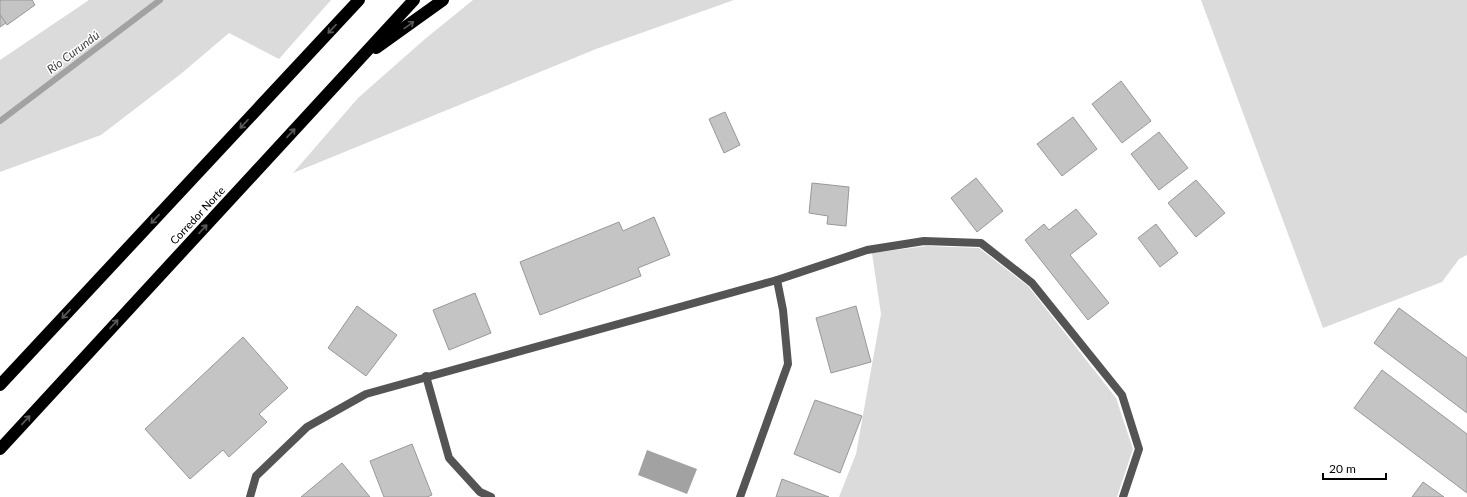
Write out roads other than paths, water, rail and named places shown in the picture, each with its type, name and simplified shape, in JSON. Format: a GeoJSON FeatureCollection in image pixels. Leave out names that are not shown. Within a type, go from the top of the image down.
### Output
{"type":"FeatureCollection","features":[{"type":"Feature","properties":{"kind":"highway"},"geometry":{"type":"LineString","coordinates":[[0,385],[359,0]]}},
{"type":"Feature","properties":{"kind":"highway","name":"Corredor Norte"},"geometry":{"type":"LineString","coordinates":[[0,449],[414,0]]}},
{"type":"Feature","properties":{"kind":"highway"},"geometry":{"type":"LineString","coordinates":[[354,64],[443,0]]}},
{"type":"Feature","properties":{"kind":"street"},"geometry":{"type":"LineString","coordinates":[[250,497],[256,476],[307,427],[366,394],[426,376],[777,280],[867,250],[924,241],[980,242],[1032,283],[1122,395],[1139,450],[1123,497]]}},
{"type":"Feature","properties":{"kind":"street"},"geometry":{"type":"LineString","coordinates":[[740,497],[788,364],[783,310],[777,280]]}},
{"type":"Feature","properties":{"kind":"street"},"geometry":{"type":"LineString","coordinates":[[426,376],[449,458],[480,492],[491,497]]}},
{"type":"Feature","properties":{"kind":"waterway","name":"Río Curundú"},"geometry":{"type":"LineString","coordinates":[[0,121],[160,0]]}}]}
